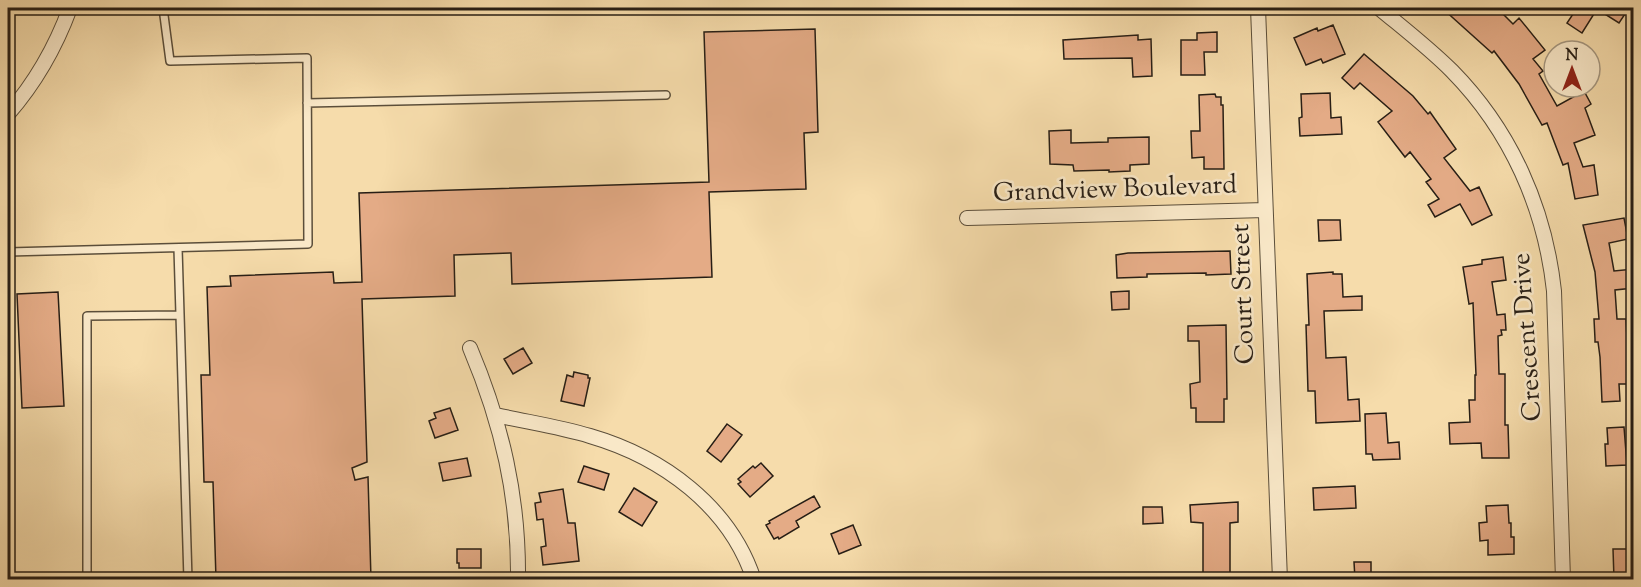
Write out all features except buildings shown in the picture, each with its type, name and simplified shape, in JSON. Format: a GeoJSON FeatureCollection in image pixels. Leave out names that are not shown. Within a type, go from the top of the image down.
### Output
{"type":"FeatureCollection","features":[{"type":"Feature","properties":{"kind":"street"},"geometry":{"type":"LineString","coordinates":[[8,114],[44,65],[70,8]]}},
{"type":"Feature","properties":{"kind":"street","name":"Court Street"},"geometry":{"type":"LineString","coordinates":[[1258,8],[1280,579]]}},
{"type":"Feature","properties":{"kind":"street","name":"Crescent Drive"},"geometry":{"type":"LineString","coordinates":[[1379,8],[1451,70],[1483,106],[1515,158],[1538,212],[1549,254],[1555,300],[1563,579]]}},
{"type":"Feature","properties":{"kind":"street","name":"Grandview Boulevard"},"geometry":{"type":"LineString","coordinates":[[967,218],[1265,210]]}},
{"type":"Feature","properties":{"kind":"street"},"geometry":{"type":"LineString","coordinates":[[470,348],[496,415],[512,492],[517,532],[518,579]]}},
{"type":"Feature","properties":{"kind":"street"},"geometry":{"type":"LineString","coordinates":[[496,415],[591,436],[629,451],[664,470],[692,489],[720,517],[741,550],[754,579]]}},
{"type":"Feature","properties":{"kind":"lane"},"geometry":{"type":"LineString","coordinates":[[8,252],[309,244],[307,58],[170,61],[163,8]]}},
{"type":"Feature","properties":{"kind":"lane"},"geometry":{"type":"LineString","coordinates":[[307,103],[666,95]]}},
{"type":"Feature","properties":{"kind":"lane"},"geometry":{"type":"LineString","coordinates":[[178,248],[188,579]]}},
{"type":"Feature","properties":{"kind":"lane"},"geometry":{"type":"LineString","coordinates":[[87,579],[87,316],[180,315]]}}]}
